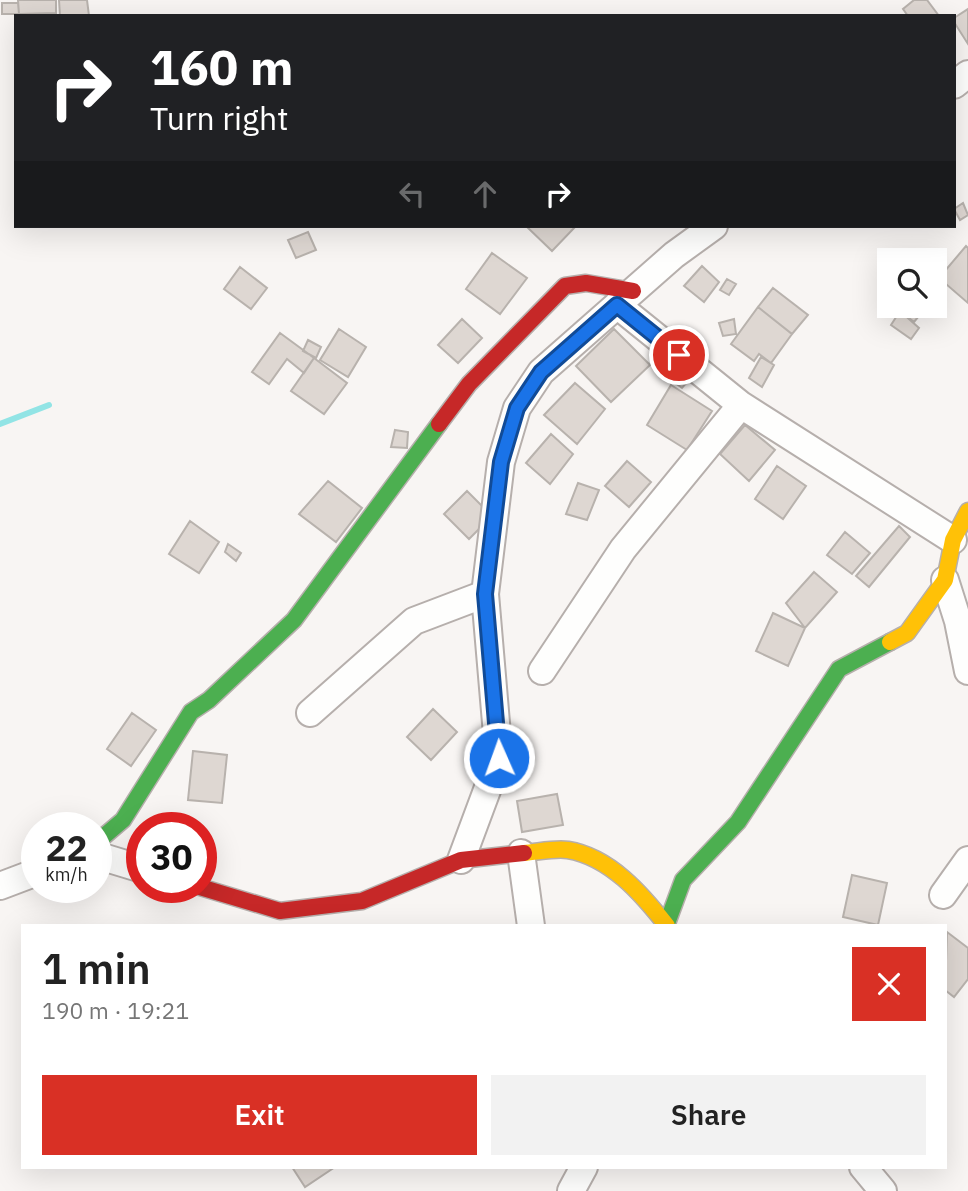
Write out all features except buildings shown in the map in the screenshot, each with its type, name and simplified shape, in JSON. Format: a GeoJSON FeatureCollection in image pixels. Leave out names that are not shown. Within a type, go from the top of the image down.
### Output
{"type":"FeatureCollection","features":[{"type":"Feature","properties":{"kind":"street"},"geometry":{"type":"LineString","coordinates":[[461,860],[499,758],[485,594],[501,462],[517,408],[541,372],[625,298],[712,228]]}},
{"type":"Feature","properties":{"kind":"street"},"geometry":{"type":"LineString","coordinates":[[112,829],[123,820],[191,712],[209,700],[294,620],[469,384],[565,286],[586,283],[625,298],[741,405],[953,541]]}},
{"type":"Feature","properties":{"kind":"street"},"geometry":{"type":"LineString","coordinates":[[542,671],[623,549],[741,405]]}},
{"type":"Feature","properties":{"kind":"street"},"geometry":{"type":"LineString","coordinates":[[667,924],[684,880],[738,822],[839,669],[907,633],[945,580],[953,541],[968,511]]}},
{"type":"Feature","properties":{"kind":"street"},"geometry":{"type":"LineString","coordinates":[[945,580],[958,621],[968,671]]}},
{"type":"Feature","properties":{"kind":"street"},"geometry":{"type":"LineString","coordinates":[[310,713],[414,621],[485,594]]}},
{"type":"Feature","properties":{"kind":"street"},"geometry":{"type":"LineString","coordinates":[[217,892],[280,911],[362,901],[461,860],[565,849],[591,855],[640,892],[666,924]]}},
{"type":"Feature","properties":{"kind":"street"},"geometry":{"type":"LineString","coordinates":[[521,853],[531,924]]}},
{"type":"Feature","properties":{"kind":"street"},"geometry":{"type":"LineString","coordinates":[[943,895],[968,860]]}},
{"type":"Feature","properties":{"kind":"street"},"geometry":{"type":"LineString","coordinates":[[0,887],[21,878]]}},
{"type":"Feature","properties":{"kind":"street"},"geometry":{"type":"LineString","coordinates":[[564,1169],[569,1191]]}},
{"type":"Feature","properties":{"kind":"street"},"geometry":{"type":"LineString","coordinates":[[569,1191],[582,1169]]}},
{"type":"Feature","properties":{"kind":"street"},"geometry":{"type":"LineString","coordinates":[[865,1169],[883,1191]]}},
{"type":"Feature","properties":{"kind":"waterway"},"geometry":{"type":"LineString","coordinates":[[0,424],[49,405]]}},
{"type":"Feature","properties":{"kind":"traffic: fast"},"geometry":{"type":"LineString","coordinates":[[112,829],[123,820],[191,712],[209,700],[294,620],[439,424]]}},
{"type":"Feature","properties":{"kind":"traffic: fast"},"geometry":{"type":"LineString","coordinates":[[667,924],[683,880],[738,822],[839,669],[890,642]]}},
{"type":"Feature","properties":{"kind":"traffic: slow"},"geometry":{"type":"LineString","coordinates":[[890,642],[907,633],[945,580],[953,540],[968,511]]}},
{"type":"Feature","properties":{"kind":"traffic: slow"},"geometry":{"type":"LineString","coordinates":[[524,853],[568,850],[598,860],[636,890],[665,924]]}},
{"type":"Feature","properties":{"kind":"traffic: jam"},"geometry":{"type":"LineString","coordinates":[[439,424],[469,384],[565,286],[586,283],[633,291]]}},
{"type":"Feature","properties":{"kind":"traffic: jam"},"geometry":{"type":"LineString","coordinates":[[217,892],[280,911],[362,901],[461,860],[524,853]]}},
{"type":"Feature","properties":{"kind":"route"},"geometry":{"type":"LineString","coordinates":[[499,758],[485,594],[501,462],[517,408],[541,372],[617,305],[679,355]]}}]}
